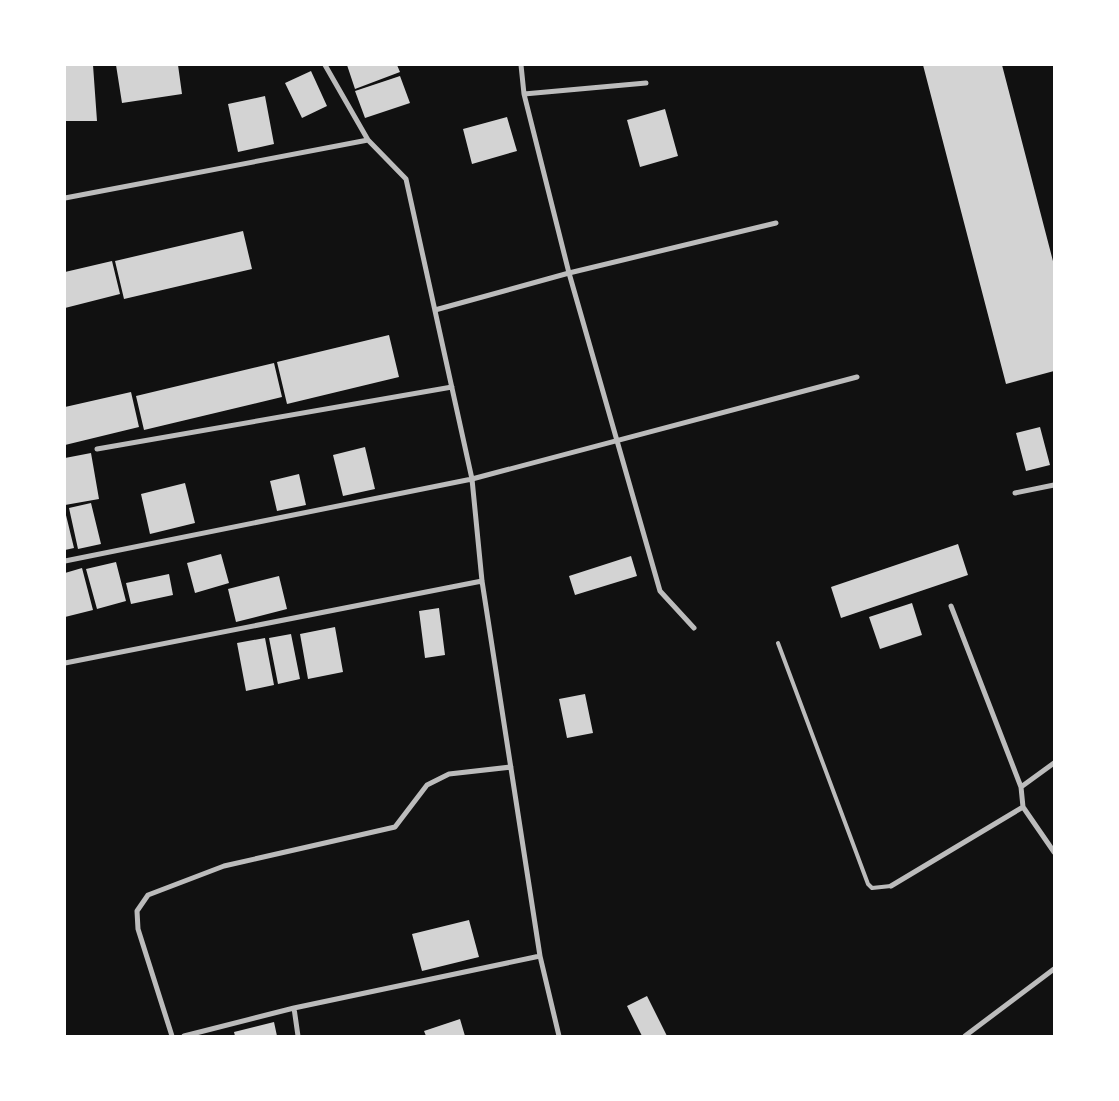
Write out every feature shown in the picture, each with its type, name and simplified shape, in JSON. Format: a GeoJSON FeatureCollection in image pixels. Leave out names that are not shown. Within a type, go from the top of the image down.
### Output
{"type":"FeatureCollection","features":[{"type":"Feature","properties":{"kind":"street"},"geometry":{"type":"LineString","coordinates":[[325,65],[368,140],[406,179],[472,479],[482,581],[540,956],[559,1036]]}},
{"type":"Feature","properties":{"kind":"street"},"geometry":{"type":"LineString","coordinates":[[521,65],[524,94],[569,273],[660,590],[694,628]]}},
{"type":"Feature","properties":{"kind":"street"},"geometry":{"type":"LineString","coordinates":[[524,94],[646,83]]}},
{"type":"Feature","properties":{"kind":"street"},"geometry":{"type":"LineString","coordinates":[[65,198],[368,140]]}},
{"type":"Feature","properties":{"kind":"street"},"geometry":{"type":"LineString","coordinates":[[435,310],[569,273],[776,223]]}},
{"type":"Feature","properties":{"kind":"street"},"geometry":{"type":"LineString","coordinates":[[65,561],[472,479],[857,377]]}},
{"type":"Feature","properties":{"kind":"street"},"geometry":{"type":"LineString","coordinates":[[97,449],[452,387]]}},
{"type":"Feature","properties":{"kind":"street"},"geometry":{"type":"LineString","coordinates":[[1015,493],[1054,485]]}},
{"type":"Feature","properties":{"kind":"street"},"geometry":{"type":"LineString","coordinates":[[65,663],[482,581]]}},
{"type":"Feature","properties":{"kind":"street"},"geometry":{"type":"LineString","coordinates":[[952,606],[1021,787],[1023,807],[1054,852]]}},
{"type":"Feature","properties":{"kind":"street"},"geometry":{"type":"LineString","coordinates":[[1021,787],[1054,763]]}},
{"type":"Feature","properties":{"kind":"street"},"geometry":{"type":"LineString","coordinates":[[172,1036],[138,929],[137,911],[148,895],[224,866],[394,827],[427,785],[449,774],[511,767]]}},
{"type":"Feature","properties":{"kind":"street"},"geometry":{"type":"LineString","coordinates":[[891,886],[1023,807]]}},
{"type":"Feature","properties":{"kind":"street"},"geometry":{"type":"LineString","coordinates":[[184,1036],[294,1008],[540,956]]}},
{"type":"Feature","properties":{"kind":"street"},"geometry":{"type":"LineString","coordinates":[[965,1036],[1054,969]]}},
{"type":"Feature","properties":{"kind":"street"},"geometry":{"type":"LineString","coordinates":[[294,1008],[298,1036]]}},
{"type":"Feature","properties":{"kind":"lane"},"geometry":{"type":"LineString","coordinates":[[778,643],[868,884],[872,888],[891,886]]}},
{"type":"Feature","properties":{"kind":"building"},"geometry":{"type":"Polygon","coordinates":[[[65,65],[93,65],[97,121],[65,121],[65,65]]]}},
{"type":"Feature","properties":{"kind":"building"},"geometry":{"type":"Polygon","coordinates":[[[116,65],[178,65],[182,94],[122,103],[116,65]]]}},
{"type":"Feature","properties":{"kind":"building"},"geometry":{"type":"Polygon","coordinates":[[[347,65],[397,65],[400,72],[355,89],[347,65]]]}},
{"type":"Feature","properties":{"kind":"building"},"geometry":{"type":"Polygon","coordinates":[[[923,65],[1002,65],[1054,265],[1054,371],[1006,384],[923,65]]]}},
{"type":"Feature","properties":{"kind":"building"},"geometry":{"type":"Polygon","coordinates":[[[311,71],[327,106],[302,118],[285,83],[311,71]]]}},
{"type":"Feature","properties":{"kind":"building"},"geometry":{"type":"Polygon","coordinates":[[[400,76],[410,103],[365,118],[355,91],[400,76]]]}},
{"type":"Feature","properties":{"kind":"building"},"geometry":{"type":"Polygon","coordinates":[[[265,96],[274,144],[238,152],[228,104],[265,96]]]}},
{"type":"Feature","properties":{"kind":"building"},"geometry":{"type":"Polygon","coordinates":[[[665,109],[678,156],[640,167],[627,120],[665,109]]]}},
{"type":"Feature","properties":{"kind":"building"},"geometry":{"type":"Polygon","coordinates":[[[507,117],[517,151],[472,164],[463,129],[507,117]]]}},
{"type":"Feature","properties":{"kind":"building"},"geometry":{"type":"Polygon","coordinates":[[[243,231],[252,269],[124,299],[115,261],[243,231]]]}},
{"type":"Feature","properties":{"kind":"building"},"geometry":{"type":"Polygon","coordinates":[[[112,261],[120,294],[65,308],[65,272],[112,261]]]}},
{"type":"Feature","properties":{"kind":"building"},"geometry":{"type":"Polygon","coordinates":[[[389,335],[399,377],[287,404],[277,362],[389,335]]]}},
{"type":"Feature","properties":{"kind":"building"},"geometry":{"type":"Polygon","coordinates":[[[274,363],[282,397],[144,430],[136,396],[274,363]]]}},
{"type":"Feature","properties":{"kind":"building"},"geometry":{"type":"Polygon","coordinates":[[[131,392],[139,427],[65,445],[65,407],[131,392]]]}},
{"type":"Feature","properties":{"kind":"building"},"geometry":{"type":"Polygon","coordinates":[[[1040,427],[1050,465],[1026,471],[1016,433],[1040,427]]]}},
{"type":"Feature","properties":{"kind":"building"},"geometry":{"type":"Polygon","coordinates":[[[365,447],[375,489],[343,496],[333,455],[365,447]]]}},
{"type":"Feature","properties":{"kind":"building"},"geometry":{"type":"Polygon","coordinates":[[[91,453],[99,499],[65,505],[65,458],[91,453]]]}},
{"type":"Feature","properties":{"kind":"building"},"geometry":{"type":"Polygon","coordinates":[[[299,474],[306,505],[277,511],[270,481],[299,474]]]}},
{"type":"Feature","properties":{"kind":"building"},"geometry":{"type":"Polygon","coordinates":[[[185,483],[195,523],[150,534],[141,494],[185,483]]]}},
{"type":"Feature","properties":{"kind":"building"},"geometry":{"type":"Polygon","coordinates":[[[91,503],[101,544],[78,549],[69,508],[91,503]]]}},
{"type":"Feature","properties":{"kind":"building"},"geometry":{"type":"Polygon","coordinates":[[[65,511],[74,548],[65,550],[65,511]]]}},
{"type":"Feature","properties":{"kind":"building"},"geometry":{"type":"Polygon","coordinates":[[[958,544],[968,575],[841,618],[831,587],[958,544]]]}},
{"type":"Feature","properties":{"kind":"building"},"geometry":{"type":"Polygon","coordinates":[[[221,554],[229,583],[195,593],[187,563],[221,554]]]}},
{"type":"Feature","properties":{"kind":"building"},"geometry":{"type":"Polygon","coordinates":[[[631,556],[637,576],[575,595],[569,576],[631,556]]]}},
{"type":"Feature","properties":{"kind":"building"},"geometry":{"type":"Polygon","coordinates":[[[116,562],[126,601],[97,609],[86,569],[116,562]]]}},
{"type":"Feature","properties":{"kind":"building"},"geometry":{"type":"Polygon","coordinates":[[[82,568],[93,610],[65,617],[65,573],[82,568]]]}},
{"type":"Feature","properties":{"kind":"building"},"geometry":{"type":"Polygon","coordinates":[[[169,574],[173,595],[131,604],[126,583],[169,574]]]}},
{"type":"Feature","properties":{"kind":"building"},"geometry":{"type":"Polygon","coordinates":[[[279,576],[287,609],[236,622],[228,589],[279,576]]]}},
{"type":"Feature","properties":{"kind":"building"},"geometry":{"type":"Polygon","coordinates":[[[912,603],[922,635],[880,649],[869,617],[912,603]]]}},
{"type":"Feature","properties":{"kind":"building"},"geometry":{"type":"Polygon","coordinates":[[[439,608],[445,655],[425,658],[419,611],[439,608]]]}},
{"type":"Feature","properties":{"kind":"building"},"geometry":{"type":"Polygon","coordinates":[[[335,627],[343,672],[308,679],[300,634],[335,627]]]}},
{"type":"Feature","properties":{"kind":"building"},"geometry":{"type":"Polygon","coordinates":[[[291,634],[300,679],[278,684],[269,638],[291,634]]]}},
{"type":"Feature","properties":{"kind":"building"},"geometry":{"type":"Polygon","coordinates":[[[265,638],[274,685],[246,691],[237,643],[265,638]]]}},
{"type":"Feature","properties":{"kind":"building"},"geometry":{"type":"Polygon","coordinates":[[[585,694],[593,733],[567,738],[559,699],[585,694]]]}},
{"type":"Feature","properties":{"kind":"building"},"geometry":{"type":"Polygon","coordinates":[[[469,920],[479,957],[422,971],[412,934],[469,920]]]}},
{"type":"Feature","properties":{"kind":"building"},"geometry":{"type":"Polygon","coordinates":[[[647,996],[667,1036],[642,1036],[627,1006],[647,996]]]}},
{"type":"Feature","properties":{"kind":"building"},"geometry":{"type":"Polygon","coordinates":[[[460,1019],[465,1036],[426,1036],[424,1031],[460,1019]]]}},
{"type":"Feature","properties":{"kind":"building"},"geometry":{"type":"Polygon","coordinates":[[[274,1022],[277,1036],[235,1036],[234,1032],[274,1022]]]}}]}
